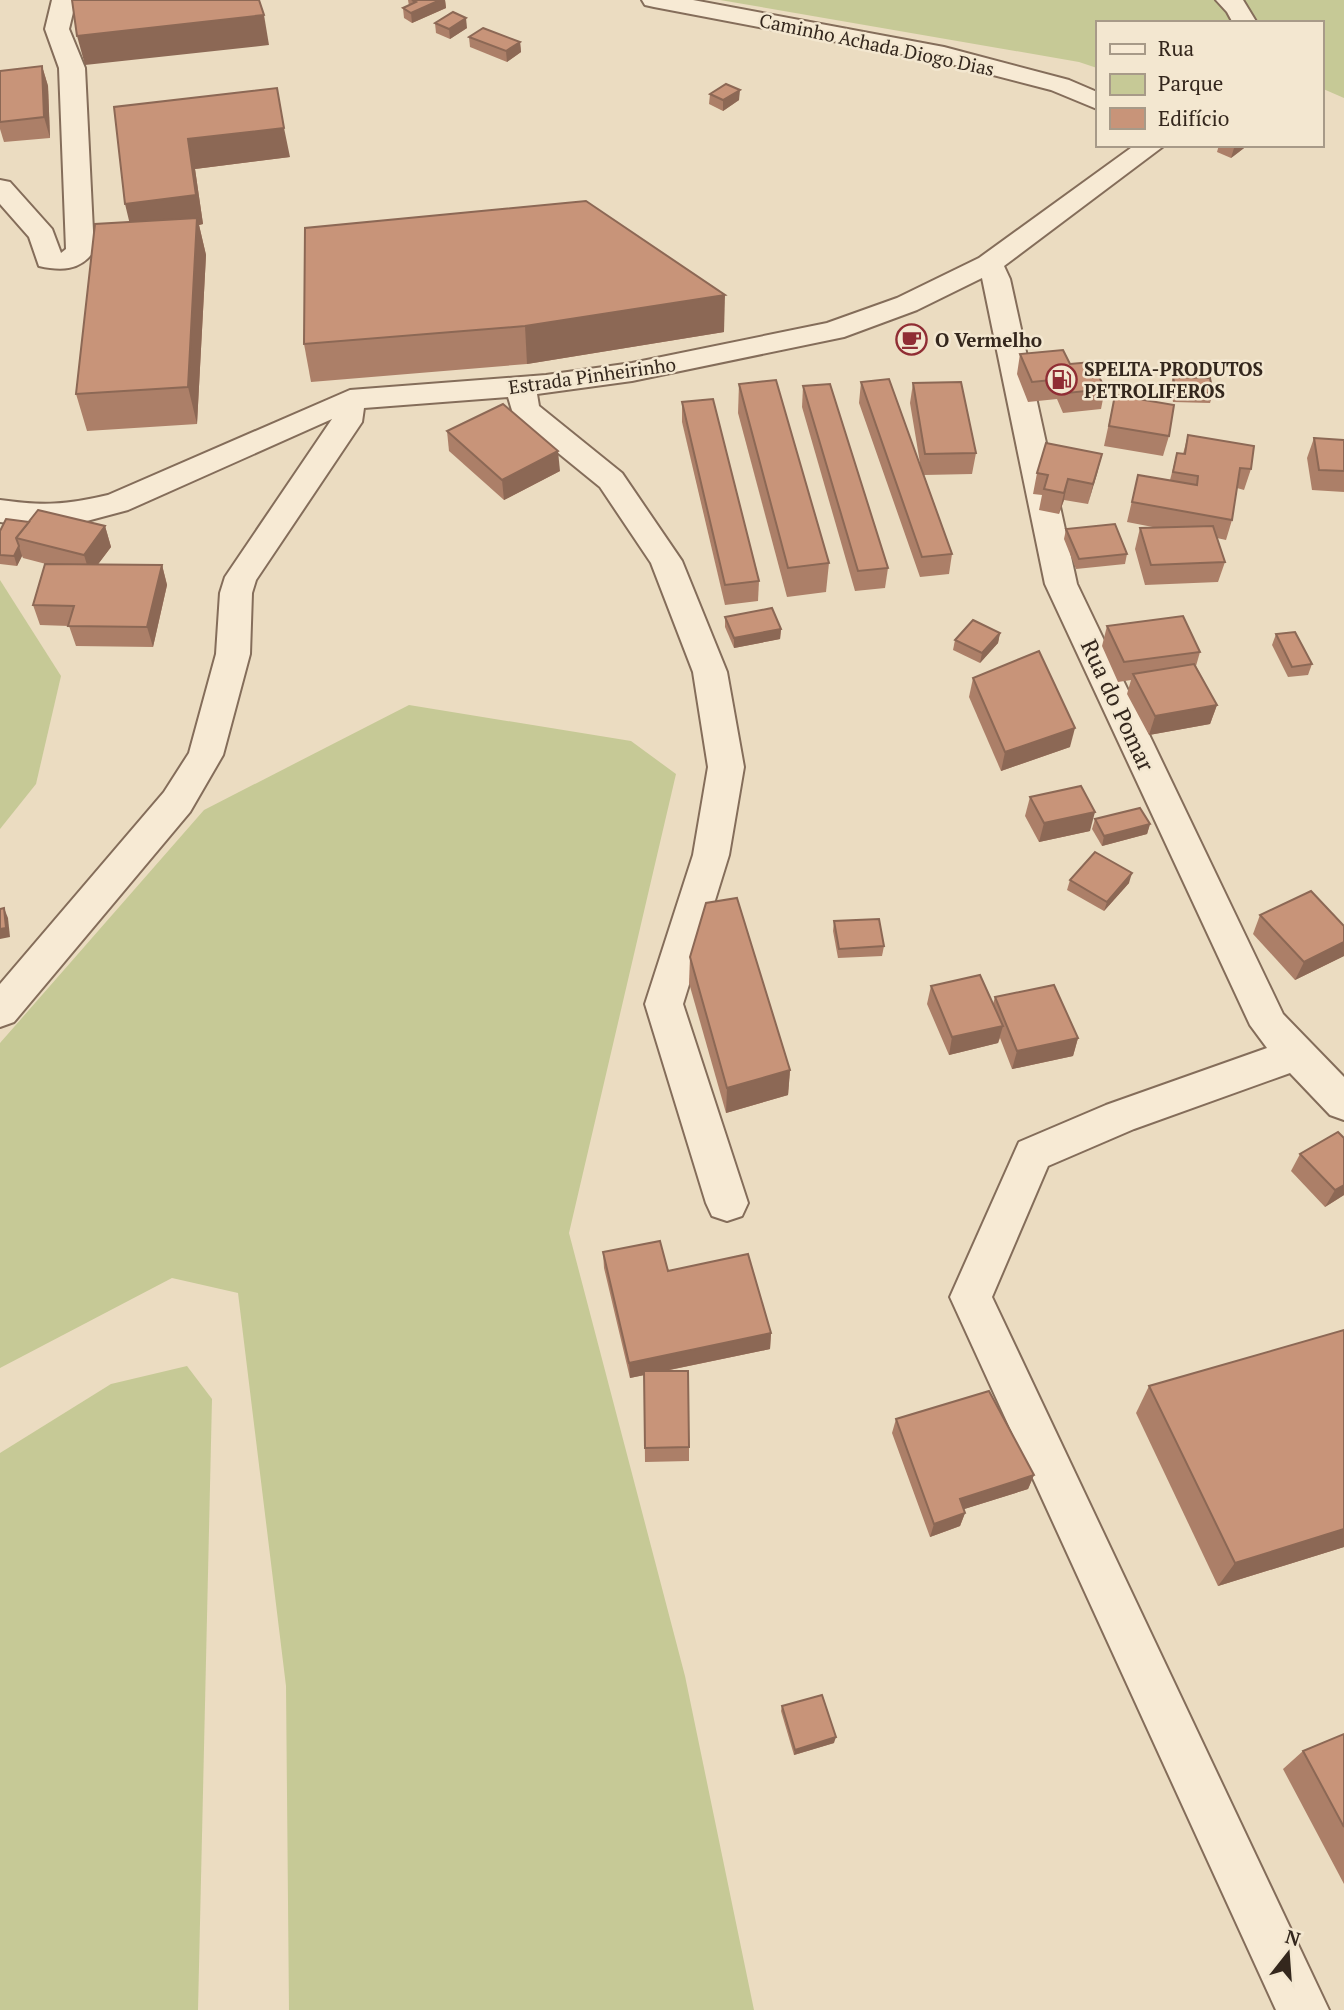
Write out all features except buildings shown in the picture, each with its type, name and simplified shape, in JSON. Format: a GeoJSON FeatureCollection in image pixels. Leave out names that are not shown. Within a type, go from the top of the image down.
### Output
{"type":"FeatureCollection","features":[{"type":"Feature","properties":{"kind":"street"},"geometry":{"type":"LineString","coordinates":[[0,188],[42,235],[49,260],[60,262],[74,258],[80,251],[72,68],[57,29],[64,0]]}},
{"type":"Feature","properties":{"kind":"street","name":"Caminho Achada Diogo Dias"},"geometry":{"type":"LineString","coordinates":[[654,0],[944,55],[1060,85],[1096,101]]}},
{"type":"Feature","properties":{"kind":"street"},"geometry":{"type":"LineString","coordinates":[[1228,0],[1238,8],[1244,21]]}},
{"type":"Feature","properties":{"kind":"street","name":"Estrada Pinheirinho"},"geometry":{"type":"LineString","coordinates":[[0,511],[30,515],[68,515],[117,503],[350,400],[521,386],[632,372],[834,331],[907,304],[989,264],[1149,147]]}},
{"type":"Feature","properties":{"kind":"street","name":"Rua do Pomar"},"geometry":{"type":"LineString","coordinates":[[989,264],[996,279],[1061,584],[1269,1025],[1344,1103]]}},
{"type":"Feature","properties":{"kind":"street"},"geometry":{"type":"LineString","coordinates":[[521,386],[525,410],[611,480],[666,561],[710,671],[726,767],[711,855],[664,1004],[727,1203]]}},
{"type":"Feature","properties":{"kind":"street"},"geometry":{"type":"LineString","coordinates":[[0,1011],[177,802],[206,755],[233,654],[236,593],[241,577],[347,422],[350,400]]}},
{"type":"Feature","properties":{"kind":"street"},"geometry":{"type":"LineString","coordinates":[[1297,1054],[1120,1117],[1033,1154],[971,1297],[1303,2010]]}},
{"type":"Feature","properties":{"kind":"green space"},"geometry":{"type":"Polygon","coordinates":[[[720,0],[1344,0],[1344,98],[1323,89],[1323,21],[1096,21],[1096,68],[1079,62],[720,0]]]}},
{"type":"Feature","properties":{"kind":"green space"},"geometry":{"type":"Polygon","coordinates":[[[0,580],[61,676],[36,784],[0,829],[0,580]]]}},
{"type":"Feature","properties":{"kind":"green space"},"geometry":{"type":"Polygon","coordinates":[[[409,705],[631,741],[676,774],[569,1233],[685,1676],[754,2010],[289,2010],[286,1686],[238,1293],[172,1278],[0,1368],[0,1043],[204,810],[409,705]]]}},
{"type":"Feature","properties":{"kind":"green space"},"geometry":{"type":"Polygon","coordinates":[[[187,1366],[212,1399],[198,2010],[0,2010],[0,1453],[111,1384],[187,1366]]]}},
{"type":"Feature","properties":{"kind":"place","name":"O Vermelho"},"geometry":{"type":"Point","coordinates":[912,339]}},
{"type":"Feature","properties":{"kind":"place","name":"SPELTA-PRODUTOS PETROLIFEROS"},"geometry":{"type":"Point","coordinates":[1061,379]}}]}
